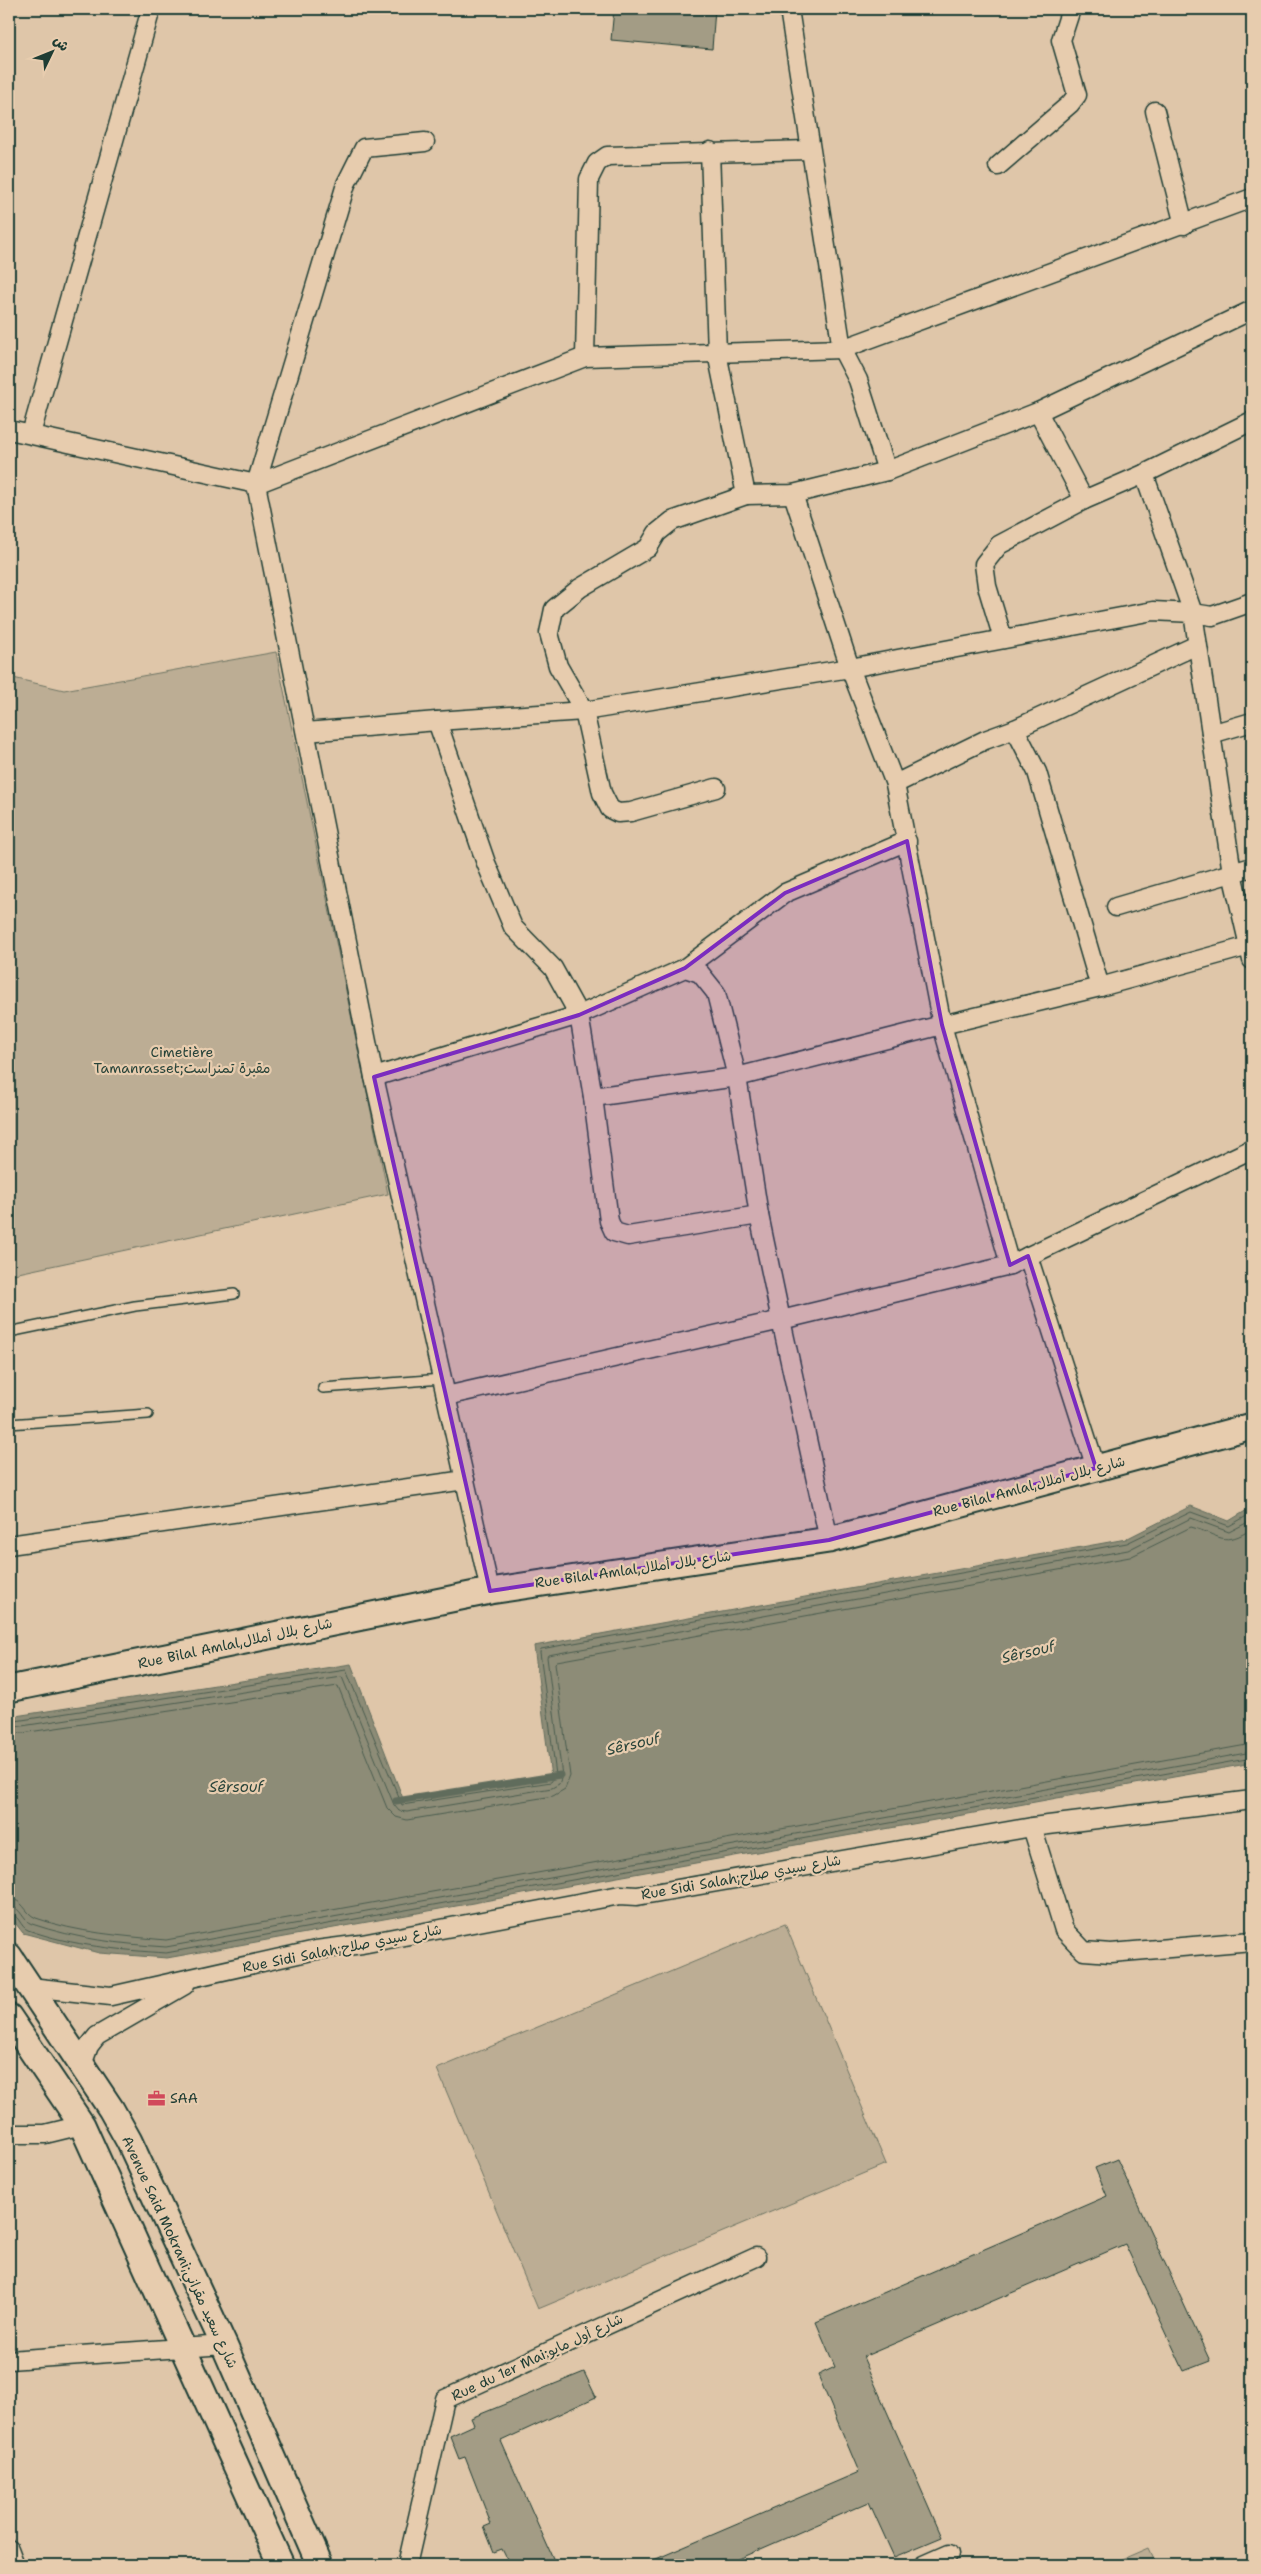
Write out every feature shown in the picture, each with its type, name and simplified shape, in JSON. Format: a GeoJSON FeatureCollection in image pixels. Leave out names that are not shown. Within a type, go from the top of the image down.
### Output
{"type":"FeatureCollection","features":[{"type":"Feature","properties":{"kind":"street"},"geometry":{"type":"LineString","coordinates":[[30,434],[150,9]]}},
{"type":"Feature","properties":{"kind":"street"},"geometry":{"type":"LineString","coordinates":[[789,9],[842,349],[858,380],[886,471]]}},
{"type":"Feature","properties":{"kind":"street"},"geometry":{"type":"LineString","coordinates":[[998,166],[1070,104],[1077,95],[1061,40],[1071,9]]}},
{"type":"Feature","properties":{"kind":"street"},"geometry":{"type":"LineString","coordinates":[[1155,111],[1184,225]]}},
{"type":"Feature","properties":{"kind":"street"},"geometry":{"type":"LineString","coordinates":[[425,142],[364,148],[346,184],[256,484],[374,1077],[490,1591]]}},
{"type":"Feature","properties":{"kind":"street"},"geometry":{"type":"LineString","coordinates":[[585,357],[589,179],[597,163],[607,156],[710,151],[810,150]]}},
{"type":"Feature","properties":{"kind":"street"},"geometry":{"type":"LineString","coordinates":[[710,151],[717,353],[746,495]]}},
{"type":"Feature","properties":{"kind":"street"},"geometry":{"type":"LineString","coordinates":[[9,430],[256,484],[585,357],[842,349],[1184,225],[1252,198]]}},
{"type":"Feature","properties":{"kind":"street"},"geometry":{"type":"LineString","coordinates":[[716,788],[631,812],[618,813],[610,809],[602,793],[584,711],[558,666],[551,641],[549,633],[554,609],[580,588],[648,548],[657,533],[672,521],[746,495],[793,494],[886,471],[1038,412],[1252,310]]}},
{"type":"Feature","properties":{"kind":"street"},"geometry":{"type":"LineString","coordinates":[[1038,412],[1084,500]]}},
{"type":"Feature","properties":{"kind":"street"},"geometry":{"type":"LineString","coordinates":[[1003,639],[987,586],[984,564],[999,545],[1084,500],[1144,474],[1252,421]]}},
{"type":"Feature","properties":{"kind":"street"},"geometry":{"type":"LineString","coordinates":[[593,1097],[737,1077],[942,1025],[1251,951],[1232,874],[1193,613],[1144,474]]}},
{"type":"Feature","properties":{"kind":"street"},"geometry":{"type":"LineString","coordinates":[[793,494],[850,668],[895,784],[942,1025],[1010,1265]]}},
{"type":"Feature","properties":{"kind":"street"},"geometry":{"type":"LineString","coordinates":[[306,732],[437,720],[584,711],[850,668],[1153,611],[1212,616],[1252,602]]}},
{"type":"Feature","properties":{"kind":"street"},"geometry":{"type":"LineString","coordinates":[[895,784],[985,740],[1015,729],[1197,645]]}},
{"type":"Feature","properties":{"kind":"street"},"geometry":{"type":"LineString","coordinates":[[437,720],[486,863],[513,927],[552,968],[579,1015],[593,1097],[609,1221],[614,1232],[628,1236],[759,1215]]}},
{"type":"Feature","properties":{"kind":"street"},"geometry":{"type":"LineString","coordinates":[[1211,734],[1252,722]]}},
{"type":"Feature","properties":{"kind":"street"},"geometry":{"type":"LineString","coordinates":[[1015,729],[1036,772],[1100,987]]}},
{"type":"Feature","properties":{"kind":"street"},"geometry":{"type":"LineString","coordinates":[[374,1077],[579,1015],[686,968],[785,893],[907,841]]}},
{"type":"Feature","properties":{"kind":"street"},"geometry":{"type":"LineString","coordinates":[[1116,907],[1252,867]]}},
{"type":"Feature","properties":{"kind":"street"},"geometry":{"type":"LineString","coordinates":[[686,968],[700,973],[716,993],[737,1077],[759,1215],[829,1540]]}},
{"type":"Feature","properties":{"kind":"street"},"geometry":{"type":"LineString","coordinates":[[444,1387],[781,1320],[1010,1265],[1252,1149]]}},
{"type":"Feature","properties":{"kind":"street"},"geometry":{"type":"LineString","coordinates":[[1028,1256],[1096,1468]]}},
{"type":"Feature","properties":{"kind":"street","name":"Rue Bilal Amlal,شارع بلال أملال"},"geometry":{"type":"LineString","coordinates":[[9,1689],[490,1591],[829,1540],[1252,1426]]}},
{"type":"Feature","properties":{"kind":"street"},"geometry":{"type":"LineString","coordinates":[[9,1545],[465,1480]]}},
{"type":"Feature","properties":{"kind":"street","name":"Rue Sidi Salah;شارع سيدي صلاح"},"geometry":{"type":"LineString","coordinates":[[30,1987],[111,1996],[316,1950],[362,1944],[620,1895],[637,1896],[1032,1827],[1252,1800]]}},
{"type":"Feature","properties":{"kind":"street"},"geometry":{"type":"LineString","coordinates":[[1032,1827],[1064,1930],[1084,1951],[1111,1953],[1252,1942]]}},
{"type":"Feature","properties":{"kind":"street","name":"Avenue Said Mokrani;شارع سعيد مقراني"},"geometry":{"type":"LineString","coordinates":[[9,1956],[111,2109],[129,2141],[224,2344],[320,2565]]}},
{"type":"Feature","properties":{"kind":"street","name":"Rue Sidi Salah;شارع سيدي صلاح"},"geometry":{"type":"LineString","coordinates":[[82,2065],[89,2046],[97,2036],[203,1975]]}},
{"type":"Feature","properties":{"kind":"street"},"geometry":{"type":"LineString","coordinates":[[9,2017],[82,2125],[281,2565]]}},
{"type":"Feature","properties":{"kind":"street"},"geometry":{"type":"LineString","coordinates":[[9,2134],[45,2134],[82,2125]]}},
{"type":"Feature","properties":{"kind":"street","name":"Rue du 1er Mai;شارع أول مايو"},"geometry":{"type":"LineString","coordinates":[[407,2565],[445,2399],[756,2256]]}},
{"type":"Feature","properties":{"kind":"street"},"geometry":{"type":"LineString","coordinates":[[9,2360],[224,2344]]}},
{"type":"Feature","properties":{"kind":"street"},"geometry":{"type":"LineString","coordinates":[[9,2549],[15,2565]]}},
{"type":"Feature","properties":{"kind":"street"},"geometry":{"type":"LineString","coordinates":[[924,2565],[949,2554]]}},
{"type":"Feature","properties":{"kind":"lane"},"geometry":{"type":"LineString","coordinates":[[9,1332],[135,1306],[234,1294]]}},
{"type":"Feature","properties":{"kind":"lane"},"geometry":{"type":"LineString","coordinates":[[323,1388],[444,1387]]}},
{"type":"Feature","properties":{"kind":"lane"},"geometry":{"type":"LineString","coordinates":[[9,1424],[148,1414]]}},
{"type":"Feature","properties":{"kind":"highlighted area"},"geometry":{"type":"Polygon","coordinates":[[[907,841],[942,1025],[1010,1265],[1028,1256],[1096,1468],[829,1540],[490,1591],[374,1077],[579,1015],[685,968],[785,893],[907,841]]]}},
{"type":"Feature","properties":{"kind":"green space","name":"Cimetière Tamanrasset;مقبرة تمنراست"},"geometry":{"type":"Polygon","coordinates":[[[276,652],[388,1194],[9,1275],[9,677],[64,690],[276,652]]]}},
{"type":"Feature","properties":{"kind":"green space"},"geometry":{"type":"Polygon","coordinates":[[[785,1924],[886,2164],[538,2309],[437,2069],[785,1924]]]}},
{"type":"Feature","properties":{"kind":"green space"},"geometry":{"type":"Polygon","coordinates":[[[1148,2548],[1156,2565],[1109,2565],[1148,2548]]]}},
{"type":"Feature","properties":{"kind":"water"},"geometry":{"type":"Polygon","coordinates":[[[1191,1506],[1229,1521],[1252,1507],[1252,1763],[167,1958],[99,1953],[23,1933],[9,1915],[9,1717],[351,1664],[404,1801],[551,1777],[534,1646],[1126,1539],[1191,1506]]]}},
{"type":"Feature","properties":{"kind":"building"},"geometry":{"type":"Polygon","coordinates":[[[614,9],[715,9],[712,49],[611,40],[614,9]]]}},
{"type":"Feature","properties":{"kind":"building"},"geometry":{"type":"Polygon","coordinates":[[[1117,2159],[1210,2361],[1184,2371],[1125,2244],[863,2357],[942,2537],[894,2557],[869,2502],[724,2565],[642,2565],[859,2472],[818,2375],[835,2367],[816,2322],[1107,2196],[1095,2168],[1117,2159]]]}},
{"type":"Feature","properties":{"kind":"building"},"geometry":{"type":"Polygon","coordinates":[[[584,2372],[596,2397],[501,2441],[556,2565],[510,2565],[502,2549],[494,2552],[484,2527],[491,2524],[465,2457],[459,2459],[450,2436],[474,2425],[471,2418],[584,2372]]]}},
{"type":"Feature","properties":{"kind":"waterway","name":"Sêrsouf"},"geometry":{"type":"LineString","coordinates":[[396,1801],[560,1775]]}},
{"type":"Feature","properties":{"kind":"place","name":"SAA"},"geometry":{"type":"Point","coordinates":[156,2098]}}]}
